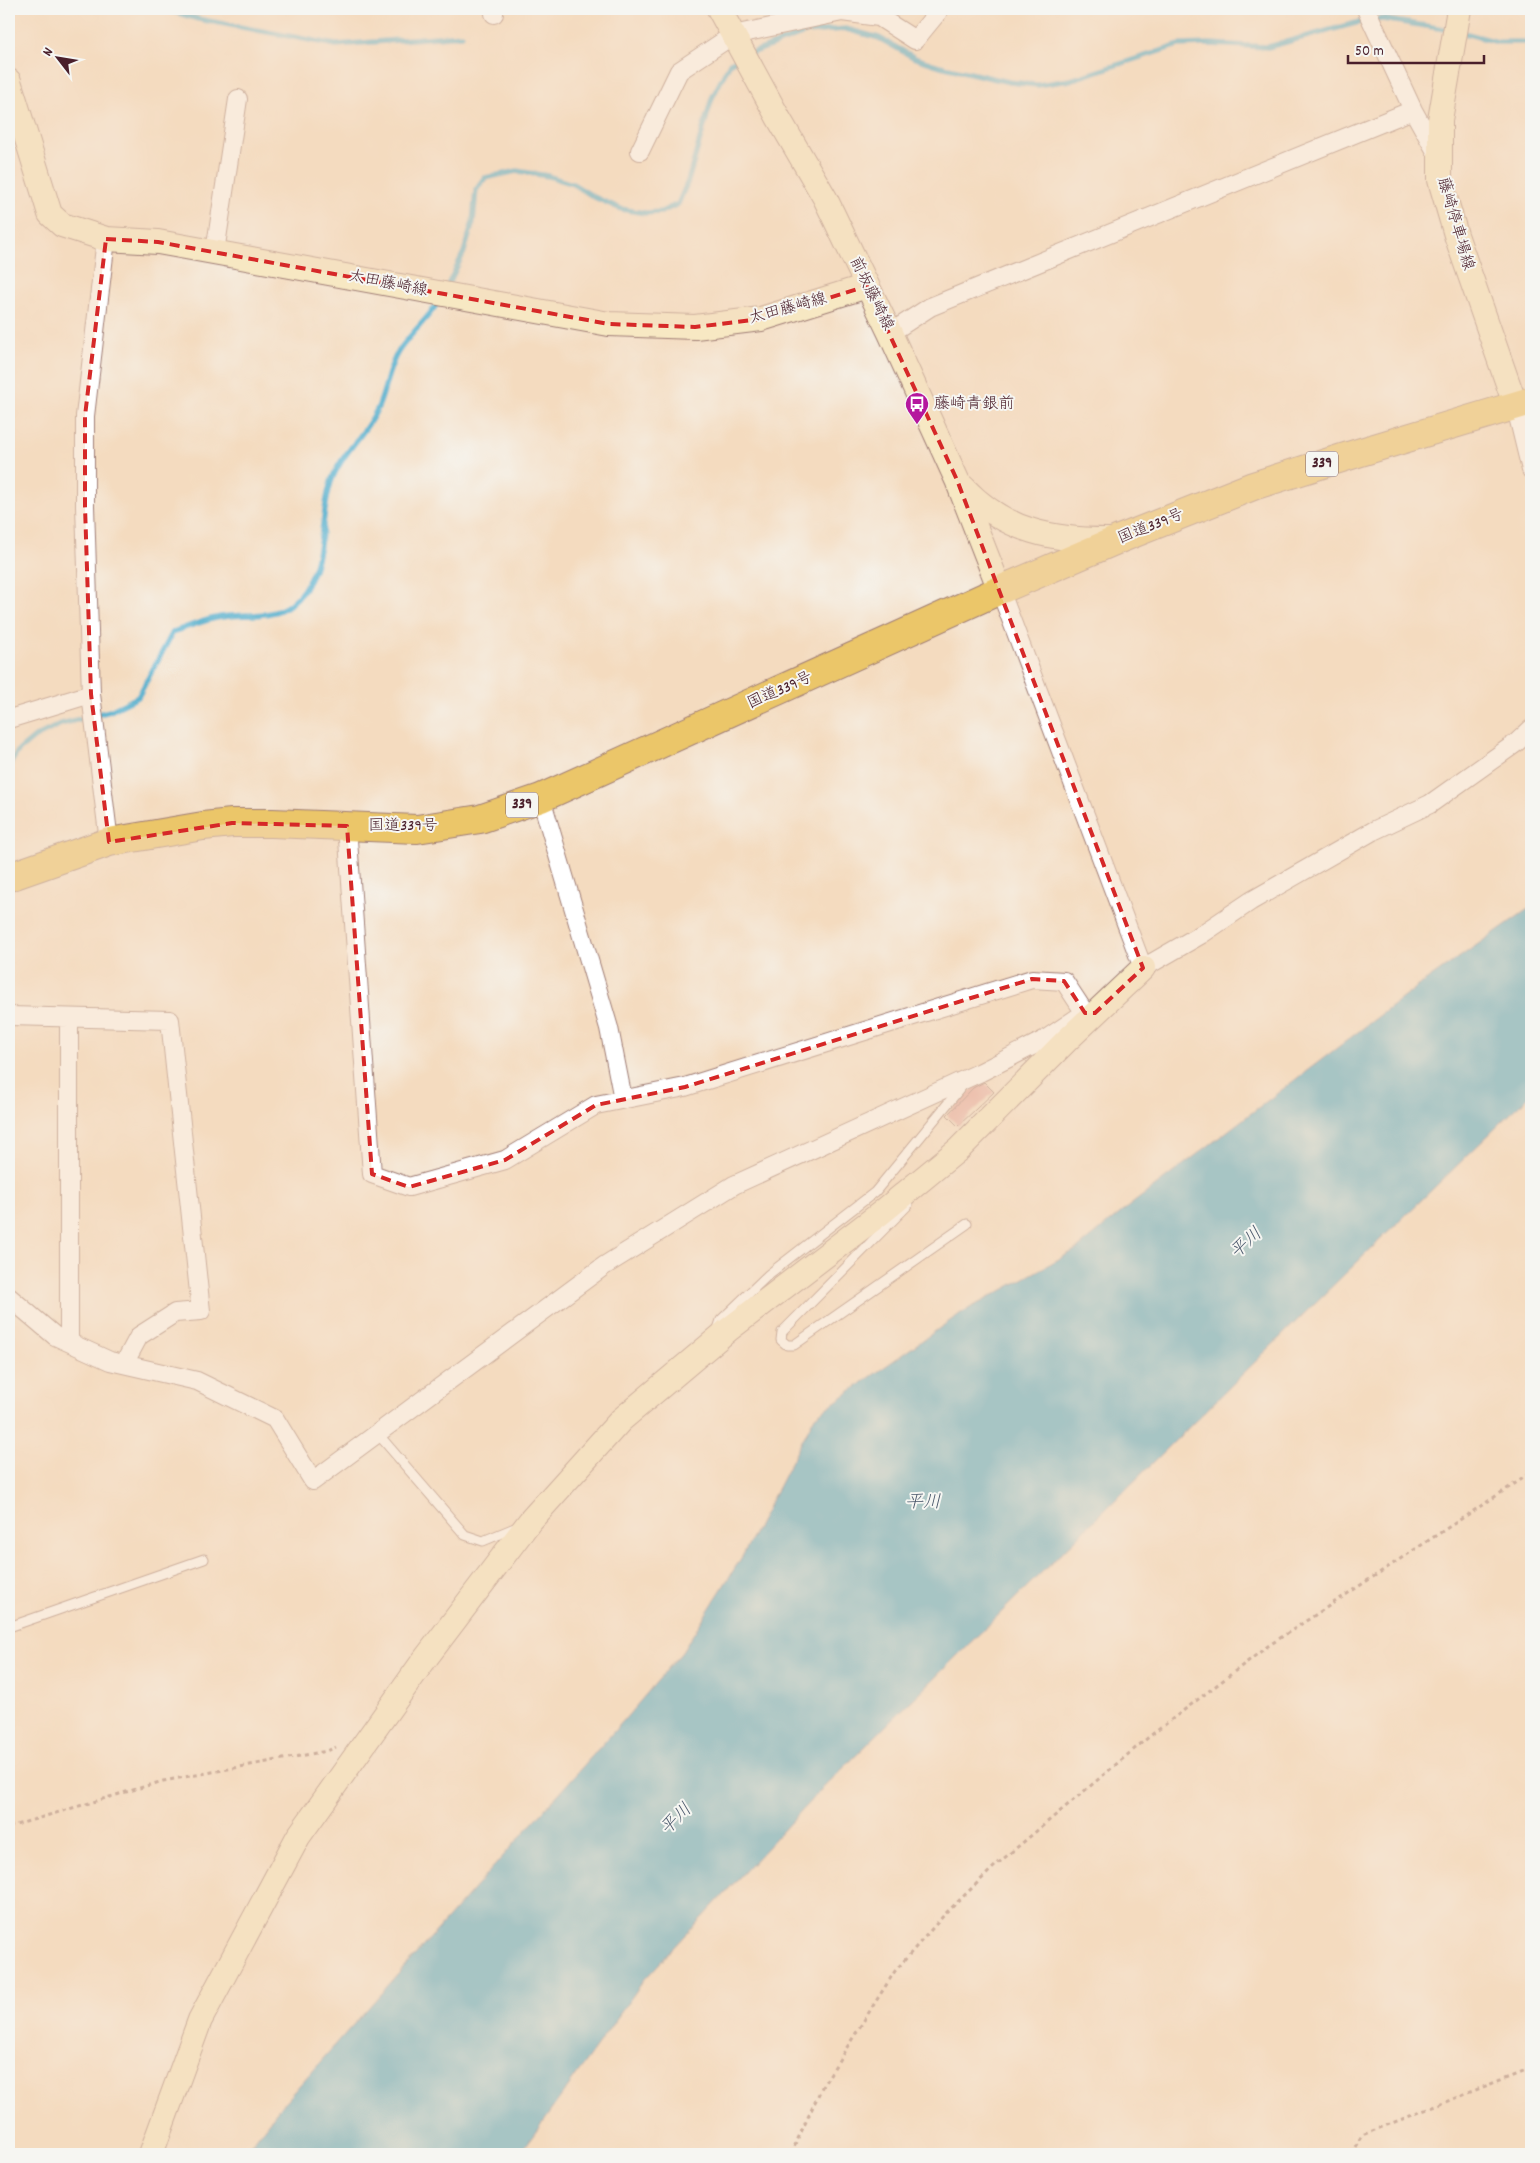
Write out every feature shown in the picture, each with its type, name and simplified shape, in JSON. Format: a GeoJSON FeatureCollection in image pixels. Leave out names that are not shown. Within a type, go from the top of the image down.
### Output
{"type":"FeatureCollection","features":[{"type":"Feature","properties":{"kind":"highway","name":"国道339号"},"geometry":{"type":"LineString","coordinates":[[9,877],[109,842],[232,823],[417,829],[480,820],[541,798],[1000,590],[1117,540],[1253,486],[1523,403]]}},
{"type":"Feature","properties":{"kind":"main road","name":"前坂藤崎線"},"geometry":{"type":"LineString","coordinates":[[719,9],[825,198],[890,333],[956,480],[1000,590]]}},
{"type":"Feature","properties":{"kind":"main road","name":"藤崎停車場線"},"geometry":{"type":"LineString","coordinates":[[1458,14],[1440,120],[1440,180],[1456,235],[1523,403]]}},
{"type":"Feature","properties":{"kind":"main road","name":"太田藤崎線"},"geometry":{"type":"LineString","coordinates":[[9,81],[50,214],[62,225],[106,239],[158,242],[609,324],[696,327],[761,320],[867,286]]}},
{"type":"Feature","properties":{"kind":"main road"},"geometry":{"type":"LineString","coordinates":[[956,480],[990,512],[1017,526],[1058,538],[1079,541],[1117,540]]}},
{"type":"Feature","properties":{"kind":"main road"},"geometry":{"type":"LineString","coordinates":[[151,2154],[200,2020],[298,1837],[422,1663],[530,1521],[621,1420],[714,1342],[960,1150],[1090,1013],[1143,968]]}},
{"type":"Feature","properties":{"kind":"street"},"geometry":{"type":"LineString","coordinates":[[1366,9],[1413,110],[1439,157]]}},
{"type":"Feature","properties":{"kind":"street"},"geometry":{"type":"LineString","coordinates":[[640,151],[678,71],[734,35],[842,12],[879,17],[915,40],[938,12]]}},
{"type":"Feature","properties":{"kind":"street"},"geometry":{"type":"LineString","coordinates":[[215,252],[238,98]]}},
{"type":"Feature","properties":{"kind":"street"},"geometry":{"type":"LineString","coordinates":[[890,333],[930,307],[1413,110]]}},
{"type":"Feature","properties":{"kind":"street"},"geometry":{"type":"LineString","coordinates":[[106,239],[85,416],[85,506],[91,694],[109,842]]}},
{"type":"Feature","properties":{"kind":"street"},"geometry":{"type":"LineString","coordinates":[[1523,403],[1531,470]]}},
{"type":"Feature","properties":{"kind":"street"},"geometry":{"type":"LineString","coordinates":[[1000,590],[1143,968],[1202,934],[1251,901],[1373,831],[1430,804],[1516,743],[1531,729]]}},
{"type":"Feature","properties":{"kind":"street"},"geometry":{"type":"LineString","coordinates":[[9,719],[91,694]]}},
{"type":"Feature","properties":{"kind":"street"},"geometry":{"type":"LineString","coordinates":[[541,798],[609,1028],[624,1099]]}},
{"type":"Feature","properties":{"kind":"street"},"geometry":{"type":"LineString","coordinates":[[9,1297],[55,1336],[110,1361],[197,1381],[275,1419],[313,1481],[604,1266],[734,1185],[969,1077],[1046,1039],[1090,1013],[1064,981],[1032,979],[685,1086],[596,1105],[505,1160],[409,1187],[372,1174],[347,826]]}},
{"type":"Feature","properties":{"kind":"street"},"geometry":{"type":"LineString","coordinates":[[9,1016],[170,1020],[201,1311],[176,1314],[139,1336],[124,1364]]}},
{"type":"Feature","properties":{"kind":"street"},"geometry":{"type":"LineString","coordinates":[[69,1018],[69,1342]]}},
{"type":"Feature","properties":{"kind":"lane"},"geometry":{"type":"LineString","coordinates":[[714,1342],[721,1320],[769,1274],[875,1192],[969,1077]]}},
{"type":"Feature","properties":{"kind":"lane"},"geometry":{"type":"LineString","coordinates":[[960,1150],[782,1332],[781,1340],[787,1345],[794,1345],[967,1224]]}},
{"type":"Feature","properties":{"kind":"lane"},"geometry":{"type":"LineString","coordinates":[[378,1434],[465,1535],[483,1541],[530,1521]]}},
{"type":"Feature","properties":{"kind":"lane"},"geometry":{"type":"LineString","coordinates":[[9,1627],[204,1559]]}},
{"type":"Feature","properties":{"kind":"path"},"geometry":{"type":"LineString","coordinates":[[791,2154],[822,2086],[895,1971],[945,1914],[996,1865],[1150,1736],[1268,1646],[1531,1473]]}},
{"type":"Feature","properties":{"kind":"path"},"geometry":{"type":"LineString","coordinates":[[9,1827],[163,1781],[327,1751],[342,1744]]}},
{"type":"Feature","properties":{"kind":"path"},"geometry":{"type":"LineString","coordinates":[[1351,2154],[1362,2135],[1531,2068]]}},
{"type":"Feature","properties":{"kind":"highlighted area"},"geometry":{"type":"Polygon","coordinates":[[[106,239],[158,242],[609,324],[695,327],[761,319],[867,286],[957,480],[1143,968],[1095,1013],[1085,1013],[1064,981],[1032,979],[685,1087],[596,1105],[505,1160],[409,1187],[372,1174],[347,826],[232,823],[109,842],[91,694],[85,506],[85,416],[106,239]]]}},
{"type":"Feature","properties":{"kind":"water","name":"平川"},"geometry":{"type":"Polygon","coordinates":[[[1531,907],[1531,1094],[1314,1304],[815,1796],[644,1980],[520,2154],[244,2154],[280,2107],[624,1720],[682,1652],[743,1555],[815,1416],[961,1313],[1077,1249],[1129,1206],[1421,984],[1531,907]]]}},
{"type":"Feature","properties":{"kind":"building"},"geometry":{"type":"Polygon","coordinates":[[[984,1082],[994,1092],[958,1126],[947,1115],[973,1088],[984,1082]]]}},
{"type":"Feature","properties":{"kind":"waterway"},"geometry":{"type":"LineString","coordinates":[[165,9],[198,19],[336,45],[462,35]]}},
{"type":"Feature","properties":{"kind":"waterway"},"geometry":{"type":"LineString","coordinates":[[749,54],[807,32],[846,29],[879,38],[915,58],[940,66],[1009,82],[1037,85],[1070,80],[1179,45],[1210,44],[1268,47],[1356,23],[1382,19],[1451,30]]}},
{"type":"Feature","properties":{"kind":"waterway"},"geometry":{"type":"LineString","coordinates":[[1460,32],[1498,42],[1531,42]]}},
{"type":"Feature","properties":{"kind":"waterway"},"geometry":{"type":"LineString","coordinates":[[446,289],[464,252],[473,222],[476,190],[485,178],[517,171],[548,176],[573,184],[594,197],[621,209],[645,213],[661,212],[678,204],[688,181],[712,98],[730,63],[741,58]]}},
{"type":"Feature","properties":{"kind":"waterway"},"geometry":{"type":"LineString","coordinates":[[9,766],[18,751],[35,737],[61,724],[110,711],[138,697],[173,632],[200,622],[225,616],[273,613],[289,605],[301,593],[310,579],[316,564],[327,498],[335,472],[374,415],[398,352],[440,299]]}},
{"type":"Feature","properties":{"kind":"place","name":"藤崎青銀前"},"geometry":{"type":"Point","coordinates":[917,425]}}]}
